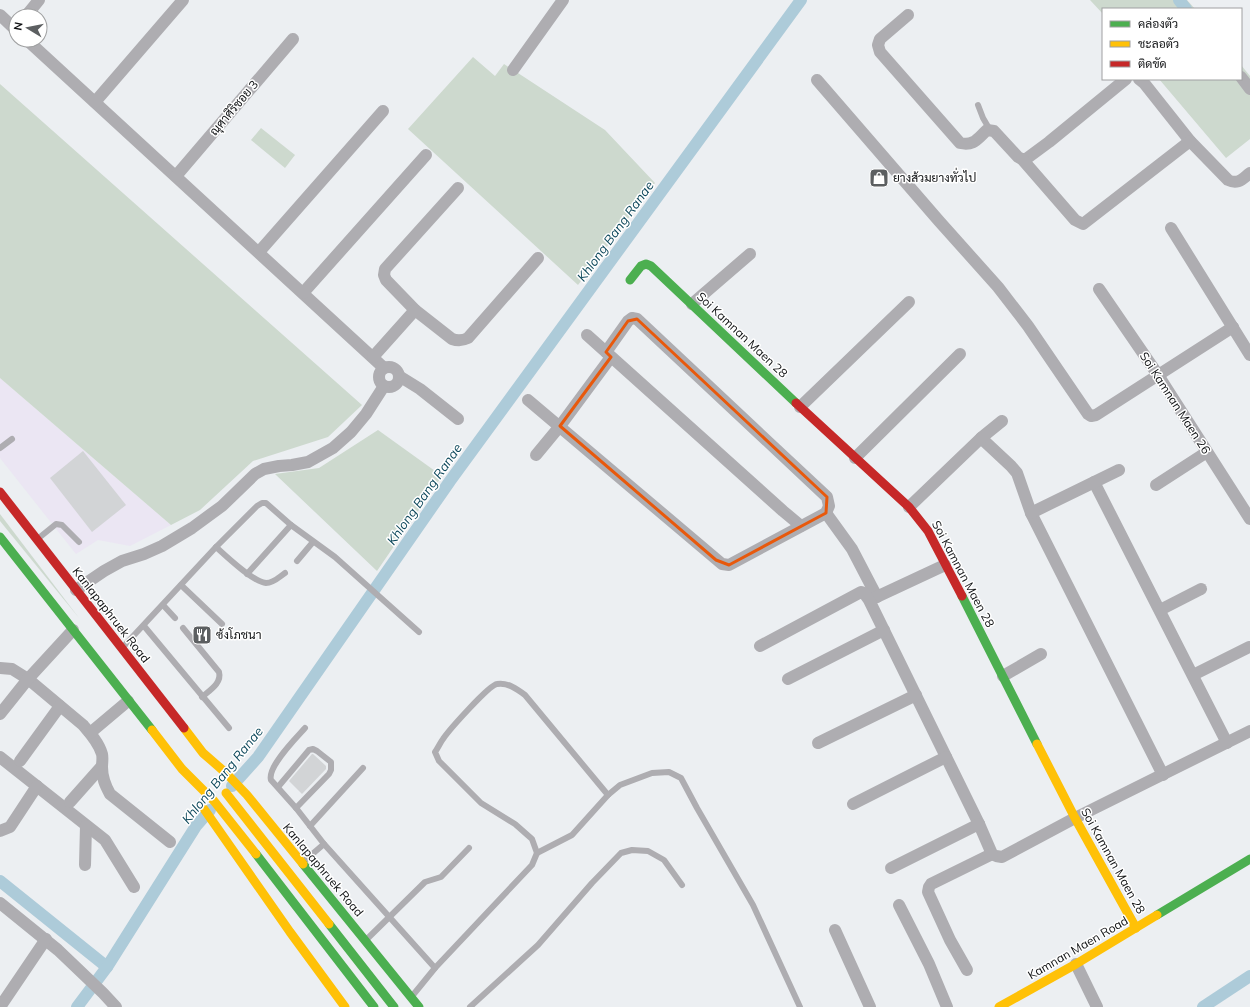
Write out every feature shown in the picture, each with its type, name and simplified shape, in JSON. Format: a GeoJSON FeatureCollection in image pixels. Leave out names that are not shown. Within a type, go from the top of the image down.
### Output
{"type":"FeatureCollection","features":[{"type":"Feature","properties":{"kind":"main road","name":"Soi Kamnan Maen 28"},"geometry":{"type":"LineString","coordinates":[[630,280],[641,266],[646,264],[651,266],[909,507],[928,531],[1075,818],[1136,928]]}},
{"type":"Feature","properties":{"kind":"main road","name":"Kanlapaphruek Road"},"geometry":{"type":"LineString","coordinates":[[0,492],[203,753],[213,775]]}},
{"type":"Feature","properties":{"kind":"main road"},"geometry":{"type":"LineString","coordinates":[[0,537],[182,768],[214,801],[374,1007]]}},
{"type":"Feature","properties":{"kind":"main road","name":"Kanlapaphruek Road"},"geometry":{"type":"LineString","coordinates":[[203,753],[223,769],[244,793],[419,1007]]}},
{"type":"Feature","properties":{"kind":"main road"},"geometry":{"type":"LineString","coordinates":[[182,768],[196,797],[205,811],[345,1007]]}},
{"type":"Feature","properties":{"kind":"main road"},"geometry":{"type":"LineString","coordinates":[[221,786],[394,1007]]}},
{"type":"Feature","properties":{"kind":"main road","name":"Kamnan Maen Road"},"geometry":{"type":"LineString","coordinates":[[999,1007],[1076,964],[1250,859]]}},
{"type":"Feature","properties":{"kind":"street"},"geometry":{"type":"LineString","coordinates":[[32,8],[39,0]]}},
{"type":"Feature","properties":{"kind":"street"},"geometry":{"type":"LineString","coordinates":[[95,102],[183,0]]}},
{"type":"Feature","properties":{"kind":"street"},"geometry":{"type":"LineString","coordinates":[[514,70],[564,0]]}},
{"type":"Feature","properties":{"kind":"street"},"geometry":{"type":"LineString","coordinates":[[0,15],[8,22]]}},
{"type":"Feature","properties":{"kind":"street"},"geometry":{"type":"LineString","coordinates":[[908,15],[880,39],[878,45],[880,52],[960,142],[968,145],[975,142],[987,130],[994,131],[1022,159],[1075,220],[1083,224],[1190,141]]}},
{"type":"Feature","properties":{"kind":"street","name":"ณุศาศิริซอย 3"},"geometry":{"type":"LineString","coordinates":[[176,176],[293,39]]}},
{"type":"Feature","properties":{"kind":"street"},"geometry":{"type":"LineString","coordinates":[[36,48],[384,368]]}},
{"type":"Feature","properties":{"kind":"street"},"geometry":{"type":"LineString","coordinates":[[1242,78],[1250,89]]}},
{"type":"Feature","properties":{"kind":"street"},"geometry":{"type":"LineString","coordinates":[[817,80],[998,287],[1028,326],[1088,414],[1092,416],[1096,415],[1233,328]]}},
{"type":"Feature","properties":{"kind":"street"},"geometry":{"type":"LineString","coordinates":[[1022,159],[1026,159],[1049,142],[1125,80]]}},
{"type":"Feature","properties":{"kind":"street"},"geometry":{"type":"LineString","coordinates":[[1140,80],[1190,141],[1228,180],[1233,183],[1239,182],[1250,173]]}},
{"type":"Feature","properties":{"kind":"street"},"geometry":{"type":"LineString","coordinates":[[259,252],[383,112]]}},
{"type":"Feature","properties":{"kind":"street"},"geometry":{"type":"LineString","coordinates":[[303,293],[426,155]]}},
{"type":"Feature","properties":{"kind":"street"},"geometry":{"type":"LineString","coordinates":[[458,188],[385,269],[384,275],[386,280],[416,310],[452,339],[458,341],[468,338],[538,258]]}},
{"type":"Feature","properties":{"kind":"street"},"geometry":{"type":"LineString","coordinates":[[1171,228],[1250,355]]}},
{"type":"Feature","properties":{"kind":"street"},"geometry":{"type":"LineString","coordinates":[[692,304],[750,254]]}},
{"type":"Feature","properties":{"kind":"street","name":"Soi Kamnan Maen 26"},"geometry":{"type":"LineString","coordinates":[[1099,289],[1158,375],[1250,519]]}},
{"type":"Feature","properties":{"kind":"street"},"geometry":{"type":"LineString","coordinates":[[800,406],[909,302]]}},
{"type":"Feature","properties":{"kind":"street"},"geometry":{"type":"LineString","coordinates":[[373,357],[416,310]]}},
{"type":"Feature","properties":{"kind":"street"},"geometry":{"type":"LineString","coordinates":[[528,400],[560,426],[722,564],[729,565],[826,514],[829,506],[827,497],[637,319],[632,318],[560,426],[536,455]]}},
{"type":"Feature","properties":{"kind":"street"},"geometry":{"type":"LineString","coordinates":[[587,335],[801,526]]}},
{"type":"Feature","properties":{"kind":"street"},"geometry":{"type":"LineString","coordinates":[[855,458],[960,354]]}},
{"type":"Feature","properties":{"kind":"street"},"geometry":{"type":"LineString","coordinates":[[399,376],[398,382],[390,387],[384,386],[379,378],[380,372],[384,368],[394,368],[399,376],[420,389],[458,419]]}},
{"type":"Feature","properties":{"kind":"street"},"geometry":{"type":"LineString","coordinates":[[76,590],[122,561],[162,546],[192,528],[222,506],[255,474],[264,469],[308,462],[333,448],[351,432],[366,414],[384,386]]}},
{"type":"Feature","properties":{"kind":"street"},"geometry":{"type":"LineString","coordinates":[[909,507],[981,438],[1002,421]]}},
{"type":"Feature","properties":{"kind":"street"},"geometry":{"type":"LineString","coordinates":[[981,438],[1011,466],[1016,473],[1030,513],[1163,775]]}},
{"type":"Feature","properties":{"kind":"street"},"geometry":{"type":"LineString","coordinates":[[1156,485],[1207,452]]}},
{"type":"Feature","properties":{"kind":"street"},"geometry":{"type":"LineString","coordinates":[[1030,513],[1120,470]]}},
{"type":"Feature","properties":{"kind":"street"},"geometry":{"type":"LineString","coordinates":[[1094,482],[1227,742]]}},
{"type":"Feature","properties":{"kind":"street"},"geometry":{"type":"LineString","coordinates":[[826,514],[852,550],[873,598],[884,630],[979,824],[992,854]]}},
{"type":"Feature","properties":{"kind":"street"},"geometry":{"type":"LineString","coordinates":[[873,598],[946,565]]}},
{"type":"Feature","properties":{"kind":"street"},"geometry":{"type":"LineString","coordinates":[[1160,610],[1201,589]]}},
{"type":"Feature","properties":{"kind":"street"},"geometry":{"type":"LineString","coordinates":[[760,646],[861,592],[873,598]]}},
{"type":"Feature","properties":{"kind":"street"},"geometry":{"type":"LineString","coordinates":[[0,714],[28,679],[73,630]]}},
{"type":"Feature","properties":{"kind":"street"},"geometry":{"type":"LineString","coordinates":[[788,679],[884,630]]}},
{"type":"Feature","properties":{"kind":"street"},"geometry":{"type":"LineString","coordinates":[[1193,675],[1249,647]]}},
{"type":"Feature","properties":{"kind":"street"},"geometry":{"type":"LineString","coordinates":[[1003,676],[1041,654]]}},
{"type":"Feature","properties":{"kind":"street"},"geometry":{"type":"LineString","coordinates":[[0,668],[12,669],[28,679],[83,725],[100,749],[102,756],[102,776],[110,794],[170,842]]}},
{"type":"Feature","properties":{"kind":"street"},"geometry":{"type":"LineString","coordinates":[[818,743],[916,695]]}},
{"type":"Feature","properties":{"kind":"street"},"geometry":{"type":"LineString","coordinates":[[90,733],[128,701]]}},
{"type":"Feature","properties":{"kind":"street"},"geometry":{"type":"LineString","coordinates":[[20,761],[60,706]]}},
{"type":"Feature","properties":{"kind":"street"},"geometry":{"type":"LineString","coordinates":[[967,970],[950,940],[928,892],[931,884],[992,854],[1002,856],[1250,731]]}},
{"type":"Feature","properties":{"kind":"street"},"geometry":{"type":"LineString","coordinates":[[0,757],[105,840],[134,887]]}},
{"type":"Feature","properties":{"kind":"street"},"geometry":{"type":"LineString","coordinates":[[853,804],[946,757]]}},
{"type":"Feature","properties":{"kind":"street"},"geometry":{"type":"LineString","coordinates":[[70,802],[102,766]]}},
{"type":"Feature","properties":{"kind":"street"},"geometry":{"type":"LineString","coordinates":[[0,831],[10,827],[37,786]]}},
{"type":"Feature","properties":{"kind":"street"},"geometry":{"type":"LineString","coordinates":[[891,868],[979,824]]}},
{"type":"Feature","properties":{"kind":"street"},"geometry":{"type":"LineString","coordinates":[[85,865],[86,826]]}},
{"type":"Feature","properties":{"kind":"street"},"geometry":{"type":"LineString","coordinates":[[0,903],[46,939],[116,1007]]}},
{"type":"Feature","properties":{"kind":"street"},"geometry":{"type":"LineString","coordinates":[[899,904],[929,964],[947,1007]]}},
{"type":"Feature","properties":{"kind":"street"},"geometry":{"type":"LineString","coordinates":[[835,930],[870,1007]]}},
{"type":"Feature","properties":{"kind":"street"},"geometry":{"type":"LineString","coordinates":[[0,1007],[46,939]]}},
{"type":"Feature","properties":{"kind":"street"},"geometry":{"type":"LineString","coordinates":[[1076,964],[1097,1007]]}},
{"type":"Feature","properties":{"kind":"lane"},"geometry":{"type":"LineString","coordinates":[[978,105],[982,118],[990,130]]}},
{"type":"Feature","properties":{"kind":"lane"},"geometry":{"type":"LineString","coordinates":[[0,448],[12,439]]}},
{"type":"Feature","properties":{"kind":"lane"},"geometry":{"type":"LineString","coordinates":[[122,648],[216,547],[262,503],[266,503],[272,507],[291,525],[335,557],[419,632]]}},
{"type":"Feature","properties":{"kind":"lane"},"geometry":{"type":"LineString","coordinates":[[37,540],[56,524],[62,525],[79,542]]}},
{"type":"Feature","properties":{"kind":"lane"},"geometry":{"type":"LineString","coordinates":[[247,574],[291,525]]}},
{"type":"Feature","properties":{"kind":"lane"},"geometry":{"type":"LineString","coordinates":[[296,561],[313,542]]}},
{"type":"Feature","properties":{"kind":"lane"},"geometry":{"type":"LineString","coordinates":[[216,547],[247,574],[259,582],[267,583],[276,580],[285,573]]}},
{"type":"Feature","properties":{"kind":"lane"},"geometry":{"type":"LineString","coordinates":[[181,585],[222,624]]}},
{"type":"Feature","properties":{"kind":"lane"},"geometry":{"type":"LineString","coordinates":[[163,605],[175,618]]}},
{"type":"Feature","properties":{"kind":"lane"},"geometry":{"type":"LineString","coordinates":[[144,626],[229,728]]}},
{"type":"Feature","properties":{"kind":"lane"},"geometry":{"type":"LineString","coordinates":[[183,628],[219,672],[219,680],[202,697]]}},
{"type":"Feature","properties":{"kind":"lane"},"geometry":{"type":"LineString","coordinates":[[537,853],[532,839],[515,824],[481,803],[439,761],[435,752],[443,739],[480,697],[494,684],[502,684],[513,687],[525,695],[608,795]]}},
{"type":"Feature","properties":{"kind":"lane"},"geometry":{"type":"LineString","coordinates":[[305,728],[273,766],[270,776],[271,780],[296,808],[324,844],[435,968]]}},
{"type":"Feature","properties":{"kind":"lane"},"geometry":{"type":"LineString","coordinates":[[278,787],[309,750],[313,749],[317,751],[331,762],[332,765],[330,774],[296,808]]}},
{"type":"Feature","properties":{"kind":"lane"},"geometry":{"type":"LineString","coordinates":[[310,826],[363,768]]}},
{"type":"Feature","properties":{"kind":"lane"},"geometry":{"type":"LineString","coordinates":[[411,998],[435,968],[532,865],[537,853],[572,835],[608,795],[620,786],[652,773],[669,772],[681,778],[753,905],[800,1007]]}},
{"type":"Feature","properties":{"kind":"lane"},"geometry":{"type":"LineString","coordinates":[[302,863],[324,844]]}},
{"type":"Feature","properties":{"kind":"lane"},"geometry":{"type":"LineString","coordinates":[[365,940],[425,882],[440,877],[469,848]]}},
{"type":"Feature","properties":{"kind":"lane"},"geometry":{"type":"LineString","coordinates":[[470,1007],[538,945],[592,883],[622,853],[632,850],[648,851],[664,860],[682,885]]}},
{"type":"Feature","properties":{"kind":"highlighted area"},"geometry":{"type":"Polygon","coordinates":[[[637,319],[827,497],[826,513],[729,565],[716,560],[560,426],[611,357],[606,352],[628,321],[637,319]]]}},
{"type":"Feature","properties":{"kind":"shaded area"},"geometry":{"type":"Polygon","coordinates":[[[1090,0],[1187,0],[1194,8],[1102,8],[1102,13],[1090,0]]]}},
{"type":"Feature","properties":{"kind":"shaded area"},"geometry":{"type":"Polygon","coordinates":[[[473,57],[495,76],[504,64],[605,130],[655,183],[578,285],[408,129],[473,57]]]}},
{"type":"Feature","properties":{"kind":"shaded area"},"geometry":{"type":"Polygon","coordinates":[[[1242,66],[1250,76],[1250,139],[1226,158],[1160,80],[1242,80],[1242,66]]]}},
{"type":"Feature","properties":{"kind":"shaded area"},"geometry":{"type":"Polygon","coordinates":[[[0,84],[362,405],[328,437],[253,461],[200,510],[171,525],[0,378],[0,84]]]}},
{"type":"Feature","properties":{"kind":"shaded area"},"geometry":{"type":"Polygon","coordinates":[[[261,128],[295,155],[285,168],[251,140],[261,128]]]}},
{"type":"Feature","properties":{"kind":"shaded area"},"geometry":{"type":"Polygon","coordinates":[[[0,378],[171,525],[130,546],[98,540],[76,554],[0,458],[0,378]]]}},
{"type":"Feature","properties":{"kind":"shaded area"},"geometry":{"type":"Polygon","coordinates":[[[378,430],[442,476],[377,571],[275,474],[319,468],[378,430]]]}},
{"type":"Feature","properties":{"kind":"shaded area"},"geometry":{"type":"Polygon","coordinates":[[[0,514],[79,618],[0,521],[0,514]]]}},
{"type":"Feature","properties":{"kind":"building"},"geometry":{"type":"Polygon","coordinates":[[[83,451],[126,505],[92,532],[50,478],[83,451]]]}},
{"type":"Feature","properties":{"kind":"building"},"geometry":{"type":"Polygon","coordinates":[[[312,754],[326,766],[326,769],[302,794],[289,781],[312,754]]]}},
{"type":"Feature","properties":{"kind":"waterway","name":"Khlong Bang Ranae"},"geometry":{"type":"LineString","coordinates":[[232,786],[258,757],[450,481],[801,0]]}},
{"type":"Feature","properties":{"kind":"waterway"},"geometry":{"type":"LineString","coordinates":[[1179,0],[1185,8]]}},
{"type":"Feature","properties":{"kind":"waterway","name":"Khlong Bang Ranae"},"geometry":{"type":"LineString","coordinates":[[77,1007],[107,967],[196,826],[210,810]]}},
{"type":"Feature","properties":{"kind":"waterway"},"geometry":{"type":"LineString","coordinates":[[0,881],[107,967]]}},
{"type":"Feature","properties":{"kind":"waterway"},"geometry":{"type":"LineString","coordinates":[[1203,1007],[1250,976]]}},
{"type":"Feature","properties":{"kind":"traffic: fast"},"geometry":{"type":"LineString","coordinates":[[630,280],[641,266],[646,264],[651,266],[796,403]]}},
{"type":"Feature","properties":{"kind":"traffic: fast"},"geometry":{"type":"LineString","coordinates":[[0,537],[152,730]]}},
{"type":"Feature","properties":{"kind":"traffic: fast"},"geometry":{"type":"LineString","coordinates":[[962,596],[1037,744]]}},
{"type":"Feature","properties":{"kind":"traffic: fast"},"geometry":{"type":"LineString","coordinates":[[256,854],[374,1007]]}},
{"type":"Feature","properties":{"kind":"traffic: fast"},"geometry":{"type":"LineString","coordinates":[[1157,915],[1250,859]]}},
{"type":"Feature","properties":{"kind":"traffic: fast"},"geometry":{"type":"LineString","coordinates":[[303,864],[419,1007]]}},
{"type":"Feature","properties":{"kind":"traffic: fast"},"geometry":{"type":"LineString","coordinates":[[329,924],[394,1007]]}},
{"type":"Feature","properties":{"kind":"traffic: slow"},"geometry":{"type":"LineString","coordinates":[[184,728],[203,753],[226,773],[247,795],[303,864]]}},
{"type":"Feature","properties":{"kind":"traffic: slow"},"geometry":{"type":"LineString","coordinates":[[152,730],[182,769],[214,801],[256,854]]}},
{"type":"Feature","properties":{"kind":"traffic: slow"},"geometry":{"type":"LineString","coordinates":[[1037,744],[1075,818],[1136,928]]}},
{"type":"Feature","properties":{"kind":"traffic: slow"},"geometry":{"type":"LineString","coordinates":[[226,793],[329,924]]}},
{"type":"Feature","properties":{"kind":"traffic: slow"},"geometry":{"type":"LineString","coordinates":[[204,809],[290,932],[345,1007]]}},
{"type":"Feature","properties":{"kind":"traffic: slow"},"geometry":{"type":"LineString","coordinates":[[999,1007],[1076,964],[1157,915]]}},
{"type":"Feature","properties":{"kind":"traffic: jam"},"geometry":{"type":"LineString","coordinates":[[796,403],[909,507],[928,531],[962,596]]}},
{"type":"Feature","properties":{"kind":"traffic: jam"},"geometry":{"type":"LineString","coordinates":[[0,492],[184,728]]}},
{"type":"Feature","properties":{"kind":"place","name":"ยางส้วมยางทั่วไป"},"geometry":{"type":"Point","coordinates":[879,178]}},
{"type":"Feature","properties":{"kind":"place","name":"ซ้งโภชนา"},"geometry":{"type":"Point","coordinates":[202,635]}}]}
